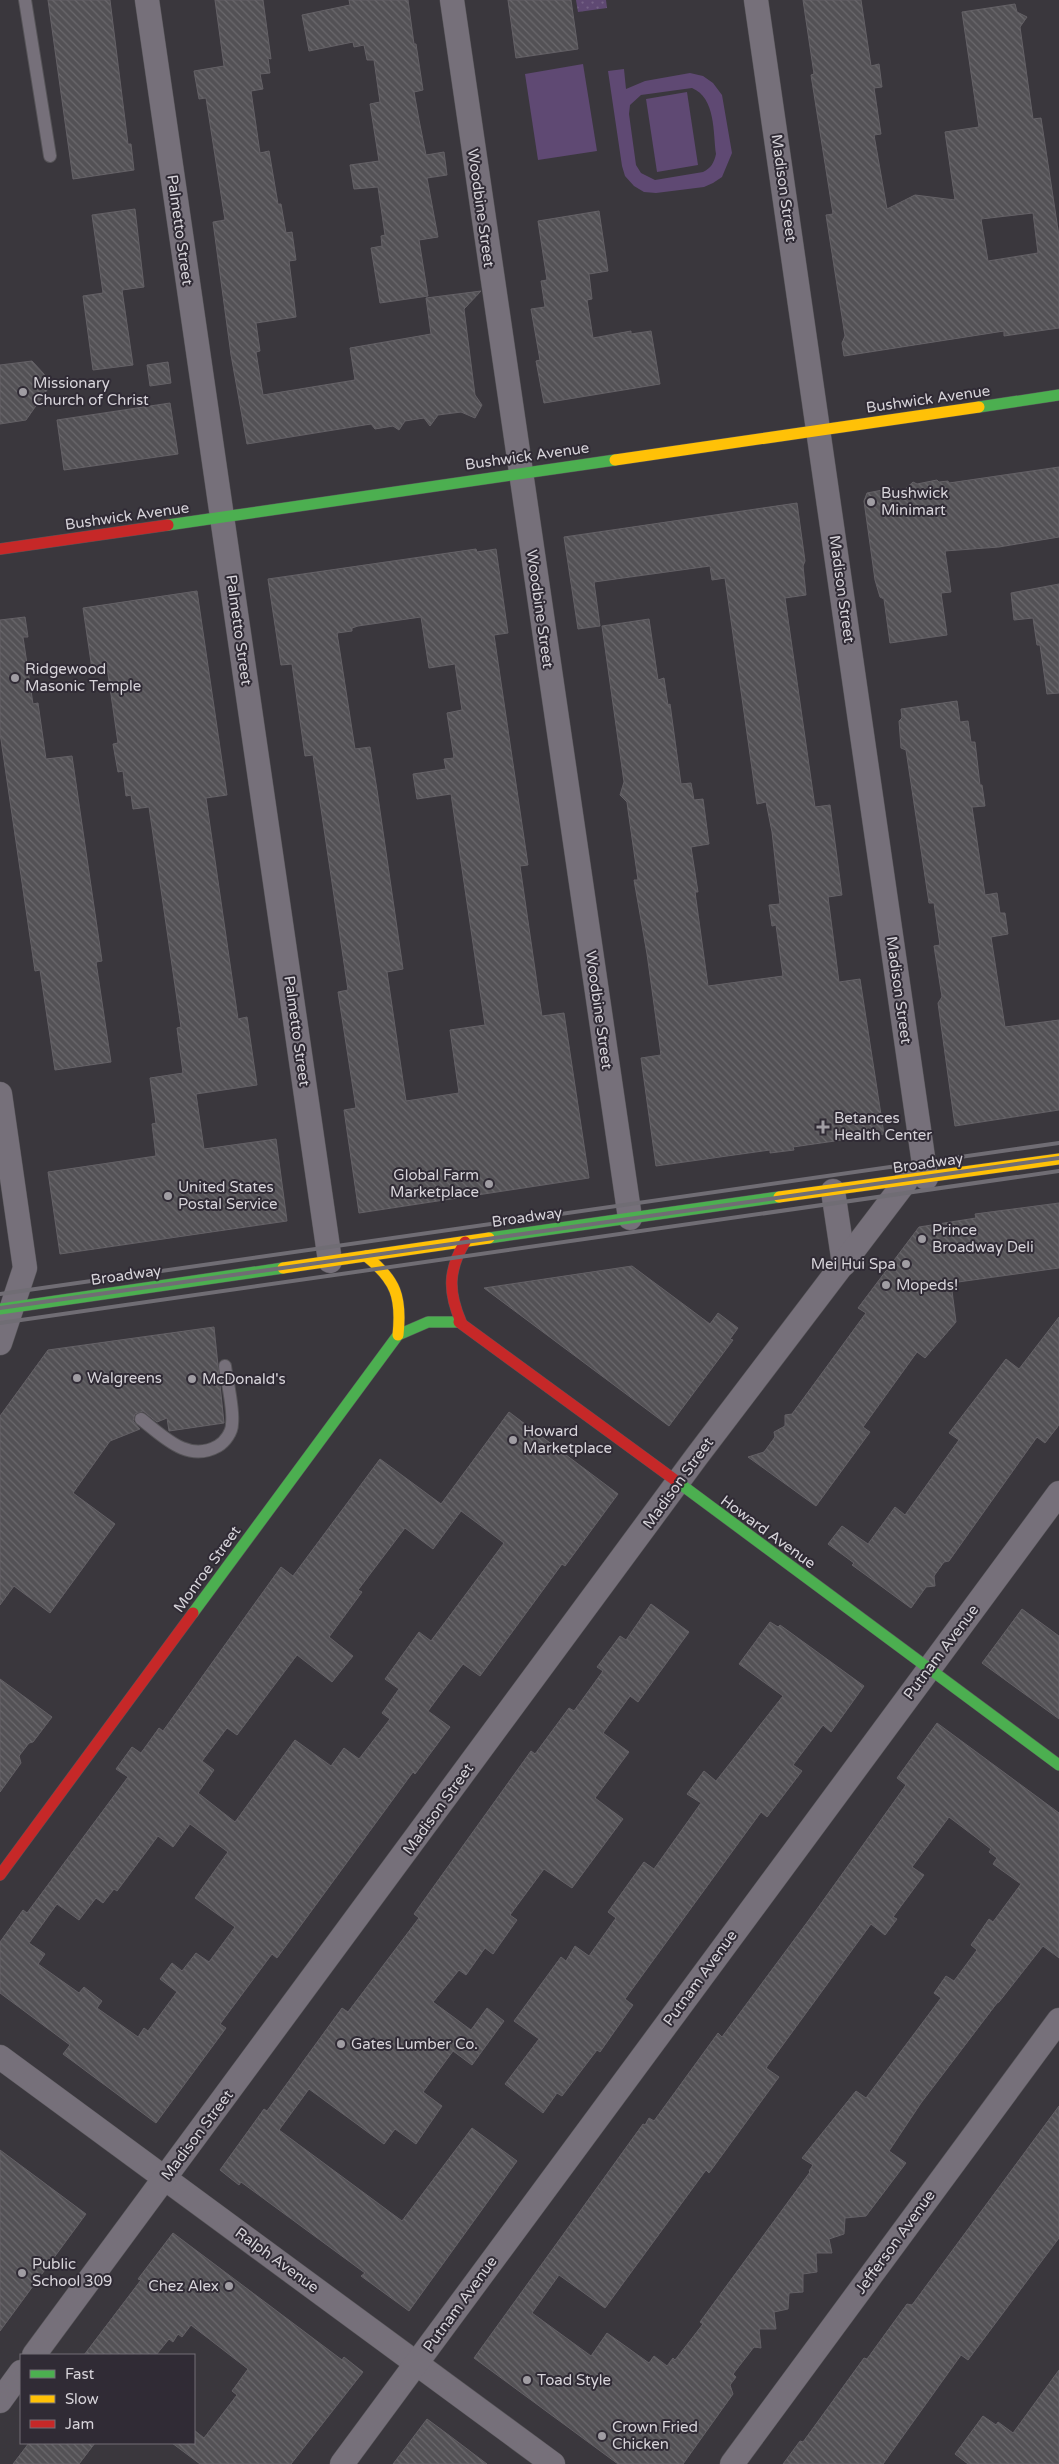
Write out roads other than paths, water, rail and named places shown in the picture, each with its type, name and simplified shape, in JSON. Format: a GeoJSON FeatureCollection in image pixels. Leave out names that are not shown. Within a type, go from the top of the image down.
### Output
{"type":"FeatureCollection","features":[{"type":"Feature","properties":{"kind":"main road","name":"Bushwick Avenue"},"geometry":{"type":"LineString","coordinates":[[0,549],[519,472],[1059,395]]}},
{"type":"Feature","properties":{"kind":"main road","name":"Broadway"},"geometry":{"type":"LineString","coordinates":[[6,1308],[630,1218],[1059,1159]]}},
{"type":"Feature","properties":{"kind":"main road"},"geometry":{"type":"LineString","coordinates":[[461,1322],[452,1303],[450,1281],[453,1260],[465,1242]]}},
{"type":"Feature","properties":{"kind":"main road"},"geometry":{"type":"LineString","coordinates":[[366,1256],[384,1269],[397,1289],[401,1310],[398,1335]]}},
{"type":"Feature","properties":{"kind":"main road","name":"Monroe Street"},"geometry":{"type":"LineString","coordinates":[[0,1875],[398,1335],[419,1323],[438,1320],[461,1322]]}},
{"type":"Feature","properties":{"kind":"main road","name":"Howard Avenue"},"geometry":{"type":"LineString","coordinates":[[461,1322],[1059,1765]]}},
{"type":"Feature","properties":{"kind":"street","name":"Palmetto Street"},"geometry":{"type":"LineString","coordinates":[[147,0],[330,1261]]}},
{"type":"Feature","properties":{"kind":"street","name":"Woodbine Street"},"geometry":{"type":"LineString","coordinates":[[452,0],[519,472],[630,1218]]}},
{"type":"Feature","properties":{"kind":"street","name":"Madison Street"},"geometry":{"type":"LineString","coordinates":[[35,2354],[678,1484],[844,1264],[916,1179],[818,429],[756,0]]}},
{"type":"Feature","properties":{"kind":"street"},"geometry":{"type":"LineString","coordinates":[[0,1094],[25,1268],[6,1308],[0,1342]]}},
{"type":"Feature","properties":{"kind":"street"},"geometry":{"type":"LineString","coordinates":[[833,1191],[844,1264]]}},
{"type":"Feature","properties":{"kind":"street","name":"Putnam Avenue"},"geometry":{"type":"LineString","coordinates":[[342,2464],[1059,1492]]}},
{"type":"Feature","properties":{"kind":"street","name":"Jefferson Avenue"},"geometry":{"type":"LineString","coordinates":[[732,2464],[1059,2020]]}},
{"type":"Feature","properties":{"kind":"street","name":"Ralph Avenue"},"geometry":{"type":"LineString","coordinates":[[0,2057],[553,2464]]}},
{"type":"Feature","properties":{"kind":"street"},"geometry":{"type":"LineString","coordinates":[[0,2401],[20,2373]]}},
{"type":"Feature","properties":{"kind":"lane"},"geometry":{"type":"LineString","coordinates":[[25,0],[50,156]]}},
{"type":"Feature","properties":{"kind":"lane"},"geometry":{"type":"LineString","coordinates":[[141,1419],[175,1445],[190,1452],[209,1451],[222,1444],[229,1434],[232,1424],[225,1366]]}},
{"type":"Feature","properties":{"kind":"railway"},"geometry":{"type":"LineString","coordinates":[[0,1294],[1059,1143]]}},
{"type":"Feature","properties":{"kind":"railway"},"geometry":{"type":"LineString","coordinates":[[0,1308],[1059,1158]]}},
{"type":"Feature","properties":{"kind":"railway"},"geometry":{"type":"LineString","coordinates":[[0,1323],[1059,1171]]}},
{"type":"Feature","properties":{"kind":"place","name":"Missionary Church of Christ"},"geometry":{"type":"Point","coordinates":[23,392]}},
{"type":"Feature","properties":{"kind":"place","name":"Bushwick Minimart"},"geometry":{"type":"Point","coordinates":[871,502]}},
{"type":"Feature","properties":{"kind":"place","name":"Ridgewood Masonic Temple"},"geometry":{"type":"Point","coordinates":[15,678]}},
{"type":"Feature","properties":{"kind":"place","name":"Betances Health Center"},"geometry":{"type":"Point","coordinates":[823,1127]}},
{"type":"Feature","properties":{"kind":"place","name":"Global Farm Marketplace"},"geometry":{"type":"Point","coordinates":[489,1184]}},
{"type":"Feature","properties":{"kind":"place","name":"United States Postal Service"},"geometry":{"type":"Point","coordinates":[168,1196]}},
{"type":"Feature","properties":{"kind":"place","name":"Prince Broadway Deli"},"geometry":{"type":"Point","coordinates":[922,1239]}},
{"type":"Feature","properties":{"kind":"place","name":"Mei Hui Spa"},"geometry":{"type":"Point","coordinates":[906,1264]}},
{"type":"Feature","properties":{"kind":"place","name":"Mopeds!"},"geometry":{"type":"Point","coordinates":[886,1285]}},
{"type":"Feature","properties":{"kind":"place","name":"Walgreens"},"geometry":{"type":"Point","coordinates":[77,1378]}},
{"type":"Feature","properties":{"kind":"place","name":"McDonald's"},"geometry":{"type":"Point","coordinates":[192,1379]}},
{"type":"Feature","properties":{"kind":"place","name":"Howard Marketplace"},"geometry":{"type":"Point","coordinates":[513,1440]}},
{"type":"Feature","properties":{"kind":"place","name":"Gates Lumber Co."},"geometry":{"type":"Point","coordinates":[341,2044]}},
{"type":"Feature","properties":{"kind":"place","name":"Public School 309"},"geometry":{"type":"Point","coordinates":[22,2273]}},
{"type":"Feature","properties":{"kind":"place","name":"Chez Alex"},"geometry":{"type":"Point","coordinates":[229,2286]}},
{"type":"Feature","properties":{"kind":"place","name":"Toad Style"},"geometry":{"type":"Point","coordinates":[527,2380]}},
{"type":"Feature","properties":{"kind":"place","name":"Crown Fried Chicken"},"geometry":{"type":"Point","coordinates":[602,2436]}}]}
